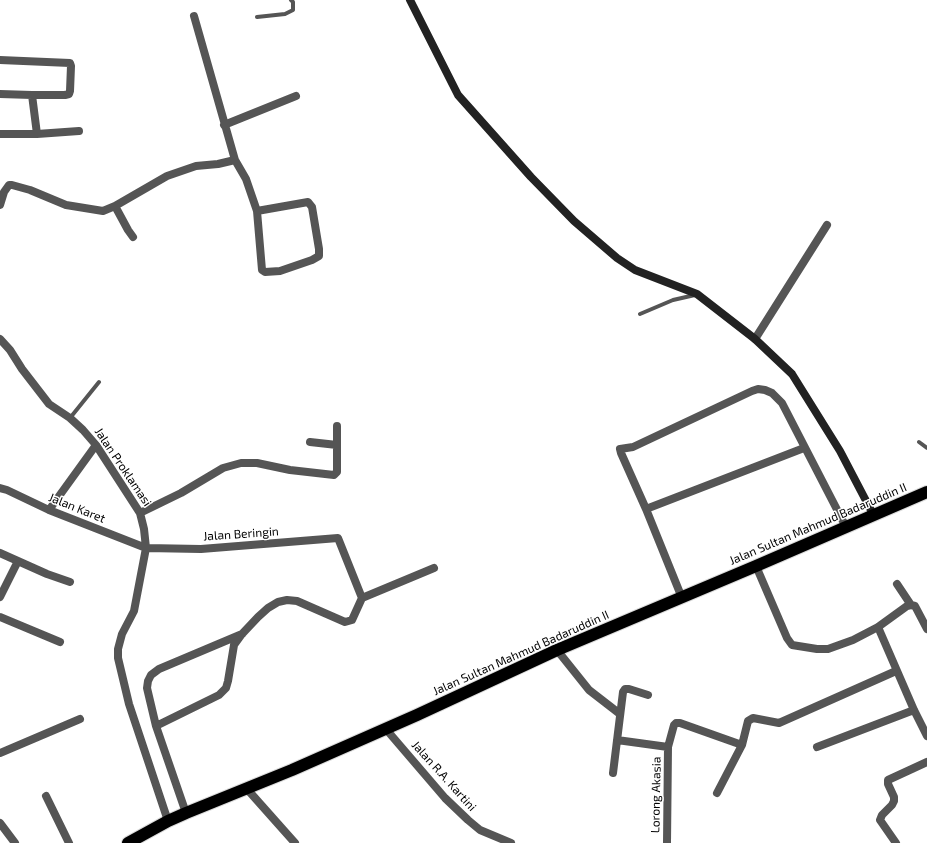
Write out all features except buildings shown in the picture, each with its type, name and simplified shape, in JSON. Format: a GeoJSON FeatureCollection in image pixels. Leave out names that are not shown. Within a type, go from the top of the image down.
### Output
{"type":"FeatureCollection","features":[{"type":"Feature","properties":{"kind":"highway","name":"Jalan Sultan Mahmud Badaruddin II"},"geometry":{"type":"LineString","coordinates":[[131,842],[168,821],[247,789],[557,650],[682,598],[927,492]]}},
{"type":"Feature","properties":{"kind":"street"},"geometry":{"type":"LineString","coordinates":[[410,0],[458,95],[531,177],[574,221],[617,258],[635,270],[697,294],[755,339],[792,374],[840,451],[874,516]]}},
{"type":"Feature","properties":{"kind":"street"},"geometry":{"type":"LineString","coordinates":[[194,16],[235,160],[246,179],[257,211],[262,270],[266,272],[280,271],[312,260],[319,256],[312,207],[308,202],[257,211]]}},
{"type":"Feature","properties":{"kind":"street"},"geometry":{"type":"LineString","coordinates":[[0,60],[70,63],[71,66],[69,94],[0,94]]}},
{"type":"Feature","properties":{"kind":"street"},"geometry":{"type":"LineString","coordinates":[[32,95],[38,134]]}},
{"type":"Feature","properties":{"kind":"street"},"geometry":{"type":"LineString","coordinates":[[224,125],[296,96]]}},
{"type":"Feature","properties":{"kind":"street"},"geometry":{"type":"LineString","coordinates":[[0,134],[38,134],[79,131]]}},
{"type":"Feature","properties":{"kind":"street"},"geometry":{"type":"LineString","coordinates":[[0,205],[2,190],[9,185],[12,185],[30,190],[66,205],[103,211],[115,206],[167,176],[196,166],[218,164],[235,160]]}},
{"type":"Feature","properties":{"kind":"street"},"geometry":{"type":"LineString","coordinates":[[115,206],[133,237]]}},
{"type":"Feature","properties":{"kind":"street"},"geometry":{"type":"LineString","coordinates":[[755,339],[827,225]]}},
{"type":"Feature","properties":{"kind":"street","name":"Jalan Proklamasi"},"geometry":{"type":"LineString","coordinates":[[0,339],[10,350],[22,369],[49,404],[70,418],[96,445],[140,513],[144,529],[146,548],[134,611],[122,634],[118,649],[118,658],[129,704],[168,821]]}},
{"type":"Feature","properties":{"kind":"street"},"geometry":{"type":"LineString","coordinates":[[682,598],[620,449],[633,448],[752,391],[765,390],[777,397],[782,403],[846,527]]}},
{"type":"Feature","properties":{"kind":"street"},"geometry":{"type":"LineString","coordinates":[[140,513],[181,493],[223,468],[241,463],[256,463],[290,470],[334,475],[337,472],[338,466],[337,426]]}},
{"type":"Feature","properties":{"kind":"street"},"geometry":{"type":"LineString","coordinates":[[310,442],[337,445]]}},
{"type":"Feature","properties":{"kind":"street"},"geometry":{"type":"LineString","coordinates":[[49,510],[96,445]]}},
{"type":"Feature","properties":{"kind":"street"},"geometry":{"type":"LineString","coordinates":[[646,509],[804,448]]}},
{"type":"Feature","properties":{"kind":"street","name":"Jalan Karet"},"geometry":{"type":"LineString","coordinates":[[0,488],[49,510],[146,548]]}},
{"type":"Feature","properties":{"kind":"street","name":"Jalan Beringin"},"geometry":{"type":"LineString","coordinates":[[146,548],[201,550],[338,538],[362,598]]}},
{"type":"Feature","properties":{"kind":"street"},"geometry":{"type":"LineString","coordinates":[[0,553],[47,574],[70,582]]}},
{"type":"Feature","properties":{"kind":"street"},"geometry":{"type":"LineString","coordinates":[[0,597],[18,561]]}},
{"type":"Feature","properties":{"kind":"street"},"geometry":{"type":"LineString","coordinates":[[756,566],[787,638],[792,645],[817,649],[828,649],[852,640],[878,627],[907,606],[912,605]]}},
{"type":"Feature","properties":{"kind":"street"},"geometry":{"type":"LineString","coordinates":[[156,726],[219,695],[226,688],[234,646],[242,634],[268,608],[278,602],[297,600],[345,622],[349,622],[354,617],[362,598],[434,568]]}},
{"type":"Feature","properties":{"kind":"street"},"geometry":{"type":"LineString","coordinates":[[897,584],[912,605],[915,606],[927,629]]}},
{"type":"Feature","properties":{"kind":"street"},"geometry":{"type":"LineString","coordinates":[[0,617],[60,642]]}},
{"type":"Feature","properties":{"kind":"street"},"geometry":{"type":"LineString","coordinates":[[878,627],[896,671],[927,736]]}},
{"type":"Feature","properties":{"kind":"street"},"geometry":{"type":"LineString","coordinates":[[186,814],[156,726],[147,688],[148,681],[151,675],[159,669],[242,634]]}},
{"type":"Feature","properties":{"kind":"street"},"geometry":{"type":"LineString","coordinates":[[557,650],[589,690],[620,714]]}},
{"type":"Feature","properties":{"kind":"street"},"geometry":{"type":"LineString","coordinates":[[717,793],[742,745],[748,721],[753,718],[779,723],[896,671]]}},
{"type":"Feature","properties":{"kind":"street"},"geometry":{"type":"LineString","coordinates":[[613,773],[623,692],[628,688],[648,695]]}},
{"type":"Feature","properties":{"kind":"street"},"geometry":{"type":"LineString","coordinates":[[817,747],[914,710]]}},
{"type":"Feature","properties":{"kind":"street"},"geometry":{"type":"LineString","coordinates":[[0,753],[80,719]]}},
{"type":"Feature","properties":{"kind":"street","name":"Lorong Akasia"},"geometry":{"type":"LineString","coordinates":[[667,843],[668,747],[674,725],[676,723],[680,723],[742,745]]}},
{"type":"Feature","properties":{"kind":"street","name":"Jalan R.A. Kartini"},"geometry":{"type":"LineString","coordinates":[[385,728],[445,798],[468,820],[480,830],[511,843]]}},
{"type":"Feature","properties":{"kind":"street","name":"Lorong Akasia"},"geometry":{"type":"LineString","coordinates":[[617,740],[668,747]]}},
{"type":"Feature","properties":{"kind":"street"},"geometry":{"type":"LineString","coordinates":[[895,842],[880,820],[882,815],[894,801],[888,780],[927,762]]}},
{"type":"Feature","properties":{"kind":"street"},"geometry":{"type":"LineString","coordinates":[[247,789],[295,843]]}},
{"type":"Feature","properties":{"kind":"street"},"geometry":{"type":"LineString","coordinates":[[46,796],[69,843]]}},
{"type":"Feature","properties":{"kind":"street"},"geometry":{"type":"LineString","coordinates":[[0,823],[15,843]]}},
{"type":"Feature","properties":{"kind":"lane"},"geometry":{"type":"LineString","coordinates":[[257,17],[285,14],[292,10],[293,2],[291,0]]}},
{"type":"Feature","properties":{"kind":"lane"},"geometry":{"type":"LineString","coordinates":[[640,314],[673,300],[697,294]]}},
{"type":"Feature","properties":{"kind":"lane"},"geometry":{"type":"LineString","coordinates":[[70,418],[99,382]]}},
{"type":"Feature","properties":{"kind":"lane"},"geometry":{"type":"LineString","coordinates":[[919,442],[927,448]]}}]}
